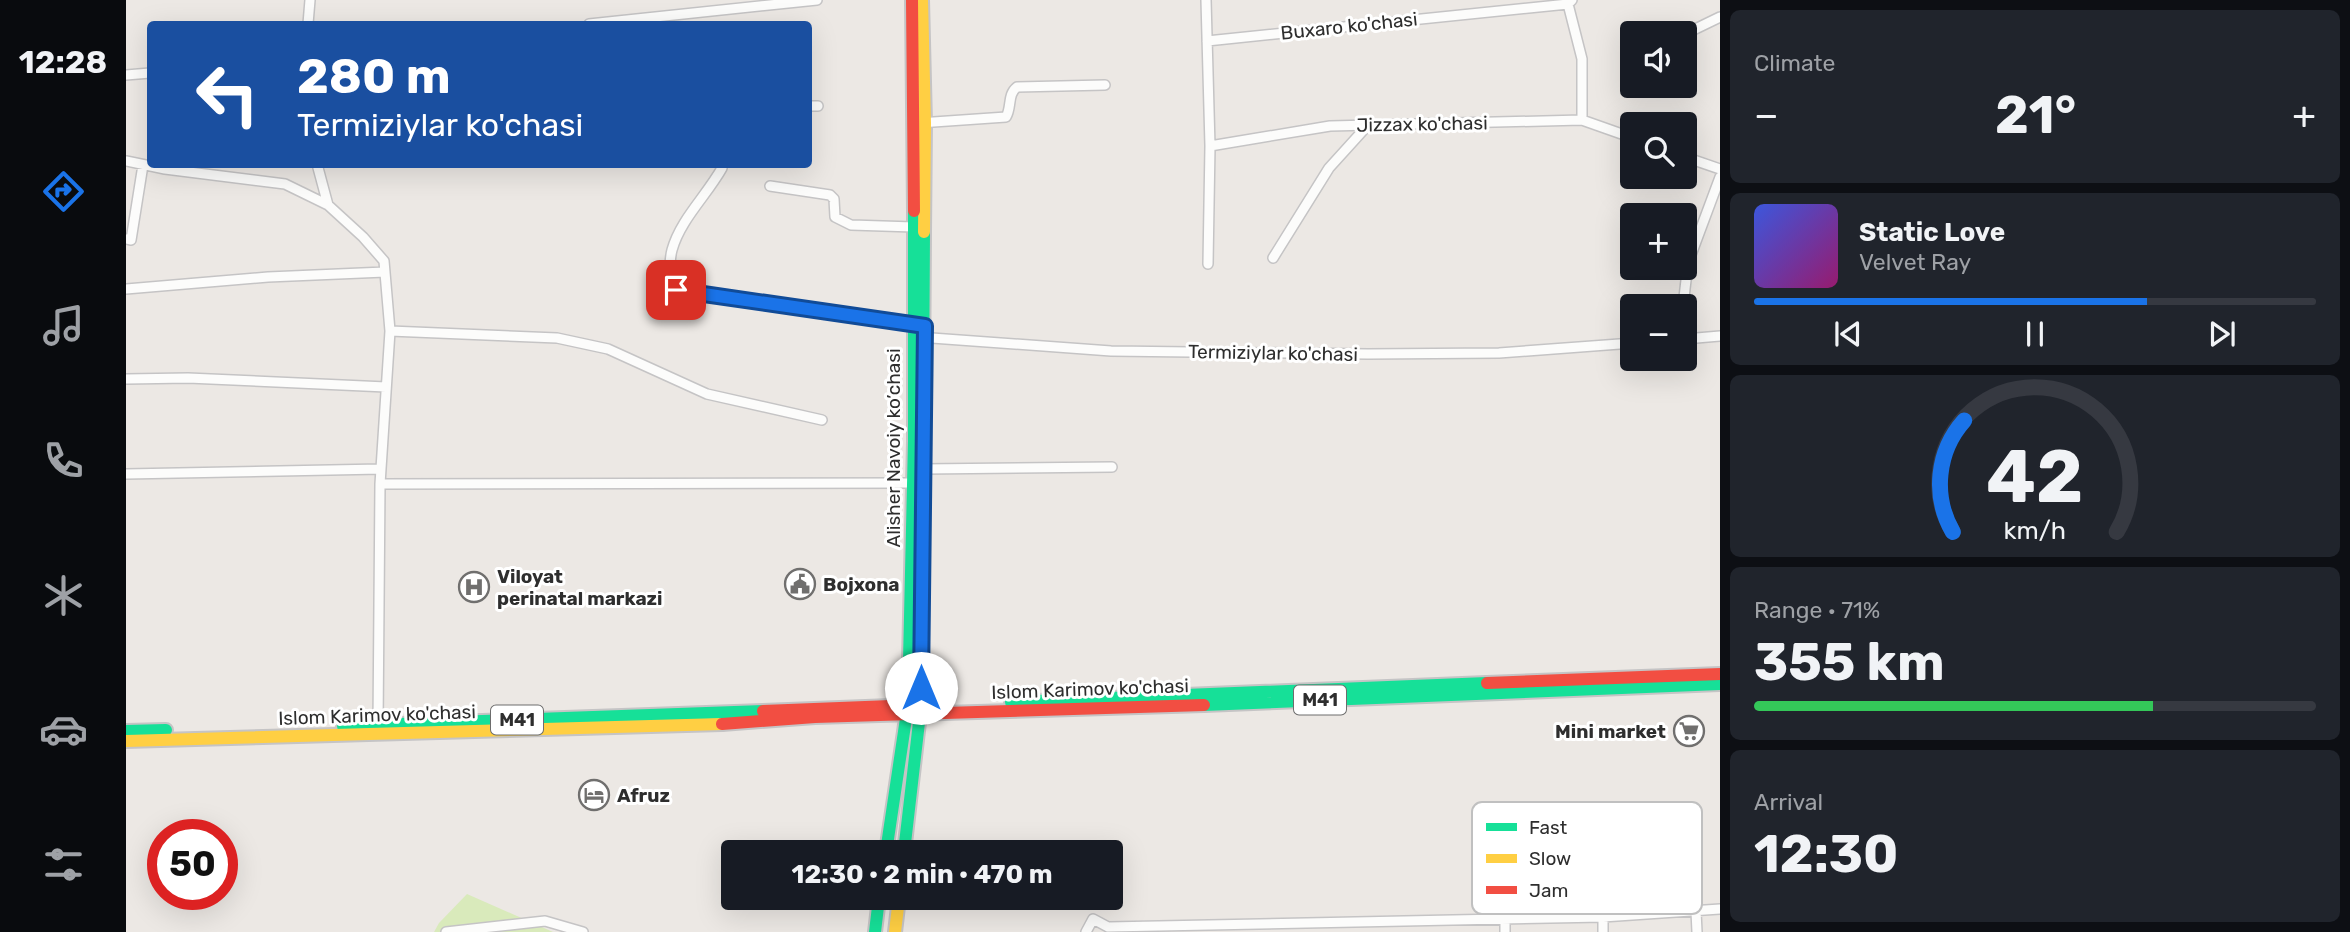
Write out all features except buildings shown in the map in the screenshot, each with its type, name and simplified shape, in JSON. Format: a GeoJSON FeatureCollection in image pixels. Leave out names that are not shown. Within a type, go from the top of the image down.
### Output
{"type":"FeatureCollection","features":[{"type":"Feature","properties":{"kind":"main road","name":"Alisher Navoiy ko’chasi"},"geometry":{"type":"LineString","coordinates":[[912,0],[920,123],[914,228],[919,331]]}},
{"type":"Feature","properties":{"kind":"main road","name":"Alisher Navoiy ko’chasi"},"geometry":{"type":"LineString","coordinates":[[905,840],[914,710],[919,478],[922,0]]}},
{"type":"Feature","properties":{"kind":"main road","name":"Islom Karimov ko'chasi"},"geometry":{"type":"LineString","coordinates":[[126,741],[738,724],[914,710],[1720,674]]}},
{"type":"Feature","properties":{"kind":"main road","name":"Islom Karimov ko'chasi"},"geometry":{"type":"LineString","coordinates":[[126,731],[1265,703],[1720,684]]}},
{"type":"Feature","properties":{"kind":"main road","name":"Alisher Navoiy ko’chasi"},"geometry":{"type":"LineString","coordinates":[[888,840],[914,710]]}},
{"type":"Feature","properties":{"kind":"main road"},"geometry":{"type":"LineString","coordinates":[[875,932],[878,910]]}},
{"type":"Feature","properties":{"kind":"main road"},"geometry":{"type":"LineString","coordinates":[[895,932],[898,910]]}},
{"type":"Feature","properties":{"kind":"street"},"geometry":{"type":"LineString","coordinates":[[308,21],[310,0]]}},
{"type":"Feature","properties":{"kind":"street"},"geometry":{"type":"LineString","coordinates":[[618,21],[817,0]]}},
{"type":"Feature","properties":{"kind":"street"},"geometry":{"type":"LineString","coordinates":[[1206,0],[1210,146],[1208,264]]}},
{"type":"Feature","properties":{"kind":"street"},"geometry":{"type":"LineString","coordinates":[[1570,2],[1582,59],[1583,120]]}},
{"type":"Feature","properties":{"kind":"street","name":"Buxaro ko'chasi"},"geometry":{"type":"LineString","coordinates":[[1207,41],[1570,2]]}},
{"type":"Feature","properties":{"kind":"street"},"geometry":{"type":"LineString","coordinates":[[1697,28],[1720,17]]}},
{"type":"Feature","properties":{"kind":"street"},"geometry":{"type":"LineString","coordinates":[[126,75],[147,73]]}},
{"type":"Feature","properties":{"kind":"street"},"geometry":{"type":"LineString","coordinates":[[920,123],[1006,117],[1011,94],[1017,87],[1105,85]]}},
{"type":"Feature","properties":{"kind":"street","name":"Jizzax ko'chasi"},"geometry":{"type":"LineString","coordinates":[[1210,146],[1330,126],[1583,120],[1620,133]]}},
{"type":"Feature","properties":{"kind":"street"},"geometry":{"type":"LineString","coordinates":[[1273,258],[1329,168],[1368,125]]}},
{"type":"Feature","properties":{"kind":"street"},"geometry":{"type":"LineString","coordinates":[[1697,161],[1720,169]]}},
{"type":"Feature","properties":{"kind":"street"},"geometry":{"type":"LineString","coordinates":[[126,162],[147,166]]}},
{"type":"Feature","properties":{"kind":"street"},"geometry":{"type":"LineString","coordinates":[[126,239],[131,240],[143,165]]}},
{"type":"Feature","properties":{"kind":"street"},"geometry":{"type":"LineString","coordinates":[[165,168],[285,184],[328,205],[363,237],[384,261],[390,331],[380,484],[378,725]]}},
{"type":"Feature","properties":{"kind":"street"},"geometry":{"type":"LineString","coordinates":[[318,168],[328,205]]}},
{"type":"Feature","properties":{"kind":"street","name":"Termiziylar ko'chasi"},"geometry":{"type":"LineString","coordinates":[[722,168],[687,219],[672,250],[672,288],[919,331],[1111,351],[1499,353],[1620,344]]}},
{"type":"Feature","properties":{"kind":"street"},"geometry":{"type":"LineString","coordinates":[[1685,294],[1688,263],[1720,177]]}},
{"type":"Feature","properties":{"kind":"street"},"geometry":{"type":"LineString","coordinates":[[770,186],[830,195],[834,199],[835,217],[851,225],[914,228]]}},
{"type":"Feature","properties":{"kind":"street"},"geometry":{"type":"LineString","coordinates":[[126,289],[268,276],[385,272]]}},
{"type":"Feature","properties":{"kind":"street"},"geometry":{"type":"LineString","coordinates":[[390,331],[558,338],[608,349],[707,394],[822,420]]}},
{"type":"Feature","properties":{"kind":"street"},"geometry":{"type":"LineString","coordinates":[[1697,338],[1720,336]]}},
{"type":"Feature","properties":{"kind":"street"},"geometry":{"type":"LineString","coordinates":[[126,379],[188,378],[386,387]]}},
{"type":"Feature","properties":{"kind":"street"},"geometry":{"type":"LineString","coordinates":[[380,484],[919,478],[1112,467]]}},
{"type":"Feature","properties":{"kind":"street"},"geometry":{"type":"LineString","coordinates":[[126,474],[381,469]]}},
{"type":"Feature","properties":{"kind":"street"},"geometry":{"type":"LineString","coordinates":[[1702,910],[1720,909]]}},
{"type":"Feature","properties":{"kind":"street"},"geometry":{"type":"LineString","coordinates":[[1086,932],[1093,919],[1108,927],[1640,914]]}},
{"type":"Feature","properties":{"kind":"street"},"geometry":{"type":"LineString","coordinates":[[1696,914],[1697,932]]}},
{"type":"Feature","properties":{"kind":"street"},"geometry":{"type":"LineString","coordinates":[[1603,916],[1604,932]]}},
{"type":"Feature","properties":{"kind":"street"},"geometry":{"type":"LineString","coordinates":[[1505,919],[1505,932]]}},
{"type":"Feature","properties":{"kind":"street"},"geometry":{"type":"LineString","coordinates":[[446,932],[545,921],[583,932]]}},
{"type":"Feature","properties":{"kind":"green space"},"geometry":{"type":"Polygon","coordinates":[[[467,894],[553,932],[434,932],[439,923],[467,894]]]}},
{"type":"Feature","properties":{"kind":"traffic: fast"},"geometry":{"type":"LineString","coordinates":[[888,840],[908,705],[914,441],[914,211]]}},
{"type":"Feature","properties":{"kind":"traffic: fast"},"geometry":{"type":"LineString","coordinates":[[905,840],[921,705],[924,232]]}},
{"type":"Feature","properties":{"kind":"traffic: fast"},"geometry":{"type":"LineString","coordinates":[[1011,702],[1487,683]]}},
{"type":"Feature","properties":{"kind":"traffic: fast"},"geometry":{"type":"LineString","coordinates":[[1204,705],[1720,684]]}},
{"type":"Feature","properties":{"kind":"traffic: fast"},"geometry":{"type":"LineString","coordinates":[[343,726],[763,711]]}},
{"type":"Feature","properties":{"kind":"traffic: fast"},"geometry":{"type":"LineString","coordinates":[[126,731],[166,730]]}},
{"type":"Feature","properties":{"kind":"traffic: fast"},"geometry":{"type":"LineString","coordinates":[[875,932],[878,910]]}},
{"type":"Feature","properties":{"kind":"traffic: slow"},"geometry":{"type":"LineString","coordinates":[[922,0],[924,232]]}},
{"type":"Feature","properties":{"kind":"traffic: slow"},"geometry":{"type":"LineString","coordinates":[[126,741],[722,724]]}},
{"type":"Feature","properties":{"kind":"traffic: slow"},"geometry":{"type":"LineString","coordinates":[[895,932],[898,910]]}},
{"type":"Feature","properties":{"kind":"traffic: jam"},"geometry":{"type":"LineString","coordinates":[[912,0],[914,211]]}},
{"type":"Feature","properties":{"kind":"traffic: jam"},"geometry":{"type":"LineString","coordinates":[[1487,683],[1720,674]]}},
{"type":"Feature","properties":{"kind":"traffic: jam"},"geometry":{"type":"LineString","coordinates":[[763,711],[942,704]]}},
{"type":"Feature","properties":{"kind":"traffic: jam"},"geometry":{"type":"LineString","coordinates":[[722,724],[815,717],[1204,705]]}},
{"type":"Feature","properties":{"kind":"place","name":"Bojxona"},"geometry":{"type":"Point","coordinates":[800,584]}},
{"type":"Feature","properties":{"kind":"place","name":"Viloyat perinatal markazi"},"geometry":{"type":"Point","coordinates":[474,587]}},
{"type":"Feature","properties":{"kind":"place","name":"Mini market"},"geometry":{"type":"Point","coordinates":[1689,731]}},
{"type":"Feature","properties":{"kind":"place","name":"Afruz"},"geometry":{"type":"Point","coordinates":[594,795]}},
{"type":"Feature","properties":{"kind":"route"},"geometry":{"type":"LineString","coordinates":[[676,290],[925,326],[921,688]]}}]}
